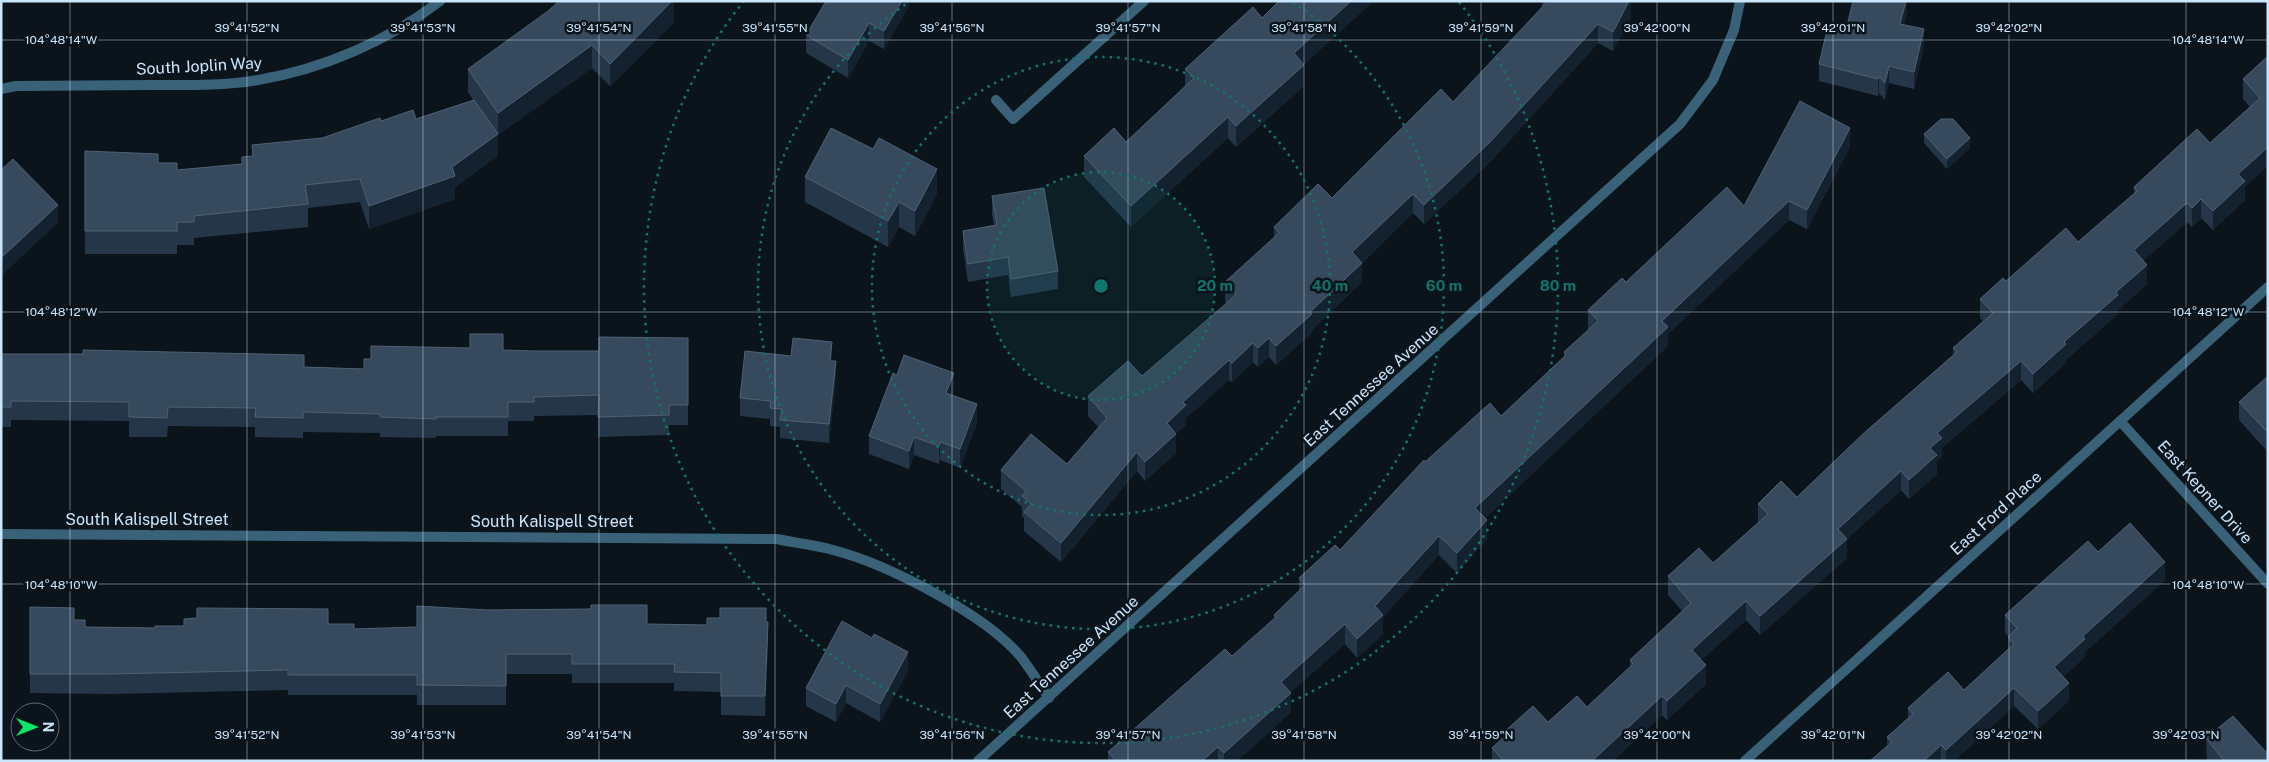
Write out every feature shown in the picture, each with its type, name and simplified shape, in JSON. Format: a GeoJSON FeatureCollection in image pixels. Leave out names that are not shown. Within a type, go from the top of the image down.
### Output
{"type":"FeatureCollection","features":[{"type":"Feature","properties":{"kind":"street","name":"South Joplin Way"},"geometry":{"type":"LineString","coordinates":[[1,89],[16,86],[192,85],[258,80],[321,64],[381,39],[419,17],[440,1]]}},
{"type":"Feature","properties":{"kind":"street"},"geometry":{"type":"LineString","coordinates":[[996,100],[1013,119],[1144,1]]}},
{"type":"Feature","properties":{"kind":"street","name":"East Tennessee Avenue"},"geometry":{"type":"LineString","coordinates":[[978,761],[1680,124],[1713,80],[1734,30],[1740,1]]}},
{"type":"Feature","properties":{"kind":"street","name":"East Ford Place"},"geometry":{"type":"LineString","coordinates":[[1745,761],[2268,287]]}},
{"type":"Feature","properties":{"kind":"street","name":"East Kepner Drive"},"geometry":{"type":"LineString","coordinates":[[2120,421],[2268,584]]}},
{"type":"Feature","properties":{"kind":"street","name":"South Kalispell Street"},"geometry":{"type":"LineString","coordinates":[[1,534],[777,539],[834,550],[889,569],[964,611],[987,625],[1020,656],[1049,698]]}},
{"type":"Feature","properties":{"kind":"building"},"geometry":{"type":"Polygon","coordinates":[[[559,1],[672,1],[610,64],[592,45],[498,113],[468,69],[559,1]]]}},
{"type":"Feature","properties":{"kind":"building"},"geometry":{"type":"Polygon","coordinates":[[[826,1],[902,1],[884,31],[869,23],[848,60],[806,35],[826,1]]]}},
{"type":"Feature","properties":{"kind":"building"},"geometry":{"type":"Polygon","coordinates":[[[1279,1],[1351,1],[1294,53],[1304,65],[1236,126],[1228,117],[1131,206],[1084,156],[1114,128],[1126,142],[1194,78],[1185,69],[1253,7],[1262,18],[1279,1]]]}},
{"type":"Feature","properties":{"kind":"building"},"geometry":{"type":"Polygon","coordinates":[[[1548,1],[1629,1],[1613,32],[1598,24],[1491,141],[1424,205],[1413,194],[1352,252],[1362,263],[1310,312],[1312,314],[1276,346],[1269,338],[1258,348],[1253,343],[1232,363],[1229,360],[1183,402],[1186,405],[1167,423],[1176,434],[1145,462],[1137,452],[1061,543],[1024,512],[1031,504],[1022,496],[1026,491],[1001,470],[1031,434],[1067,464],[1107,418],[1088,396],[1128,361],[1142,376],[1236,295],[1225,282],[1279,233],[1274,227],[1318,184],[1332,198],[1441,89],[1453,102],[1548,1]]]}},
{"type":"Feature","properties":{"kind":"building"},"geometry":{"type":"Polygon","coordinates":[[[1853,1],[1906,1],[1900,24],[1924,29],[1914,72],[1889,66],[1885,83],[1879,76],[1878,79],[1819,64],[1828,26],[1846,30],[1853,1]]]}},
{"type":"Feature","properties":{"kind":"building"},"geometry":{"type":"Polygon","coordinates":[[[2268,56],[2268,147],[2238,174],[2245,181],[2213,211],[2201,199],[2192,208],[2187,203],[2134,250],[2147,265],[2116,292],[2118,295],[2064,342],[2066,344],[2033,374],[2021,361],[1937,433],[1942,438],[1930,448],[1937,455],[1909,480],[1901,471],[1838,529],[1847,539],[1760,616],[1746,601],[1692,650],[1706,665],[1667,701],[1662,696],[1592,761],[1500,761],[1502,759],[1492,748],[1505,736],[1503,733],[1533,706],[1548,722],[1577,696],[1587,707],[1633,664],[1630,660],[1691,603],[1668,576],[1699,548],[1713,563],[1768,514],[1758,504],[1781,481],[1797,497],[1864,433],[1957,352],[1953,348],[1993,313],[1980,299],[2003,278],[2006,281],[2066,228],[2078,242],[2137,191],[2134,187],[2197,129],[2210,143],[2260,98],[2243,79],[2268,56]]]}},
{"type":"Feature","properties":{"kind":"building"},"geometry":{"type":"Polygon","coordinates":[[[474,100],[498,134],[452,167],[455,176],[369,206],[360,179],[305,185],[308,204],[194,216],[194,222],[177,222],[177,231],[85,231],[85,151],[158,154],[158,163],[177,163],[177,170],[242,164],[242,157],[253,156],[252,145],[322,138],[380,118],[381,121],[413,110],[416,119],[474,100]]]}},
{"type":"Feature","properties":{"kind":"building"},"geometry":{"type":"Polygon","coordinates":[[[1800,101],[1850,128],[1807,210],[1789,201],[1662,321],[1668,327],[1475,508],[1487,520],[1457,553],[1439,536],[1375,606],[1383,615],[1357,639],[1345,624],[1281,682],[1291,693],[1224,753],[1218,747],[1202,761],[1116,761],[1108,752],[1225,649],[1232,656],[1276,617],[1274,615],[1305,585],[1299,578],[1335,545],[1340,550],[1424,460],[1425,462],[1490,403],[1501,416],[1566,355],[1564,352],[1598,321],[1588,310],[1622,278],[1626,282],[1727,187],[1744,206],[1800,101]]]}},
{"type":"Feature","properties":{"kind":"building"},"geometry":{"type":"Polygon","coordinates":[[[1941,119],[1953,119],[1970,138],[1947,159],[1924,134],[1941,119]]]}},
{"type":"Feature","properties":{"kind":"building"},"geometry":{"type":"Polygon","coordinates":[[[831,128],[873,149],[879,138],[937,169],[915,211],[899,202],[888,221],[805,177],[831,128]]]}},
{"type":"Feature","properties":{"kind":"building"},"geometry":{"type":"Polygon","coordinates":[[[13,159],[58,205],[1,258],[1,170],[13,159]]]}},
{"type":"Feature","properties":{"kind":"building"},"geometry":{"type":"Polygon","coordinates":[[[1044,188],[1058,271],[1011,279],[1008,257],[968,264],[963,231],[997,225],[992,196],[1044,188]]]}},
{"type":"Feature","properties":{"kind":"building"},"geometry":{"type":"Polygon","coordinates":[[[470,334],[503,334],[503,350],[534,351],[599,351],[599,337],[688,338],[688,405],[669,405],[669,415],[598,417],[599,395],[534,397],[534,402],[508,402],[508,417],[436,417],[436,419],[380,417],[380,414],[303,412],[303,418],[255,417],[256,408],[168,407],[167,418],[129,417],[129,402],[11,401],[11,407],[1,407],[1,354],[83,354],[83,350],[304,355],[304,367],[364,369],[364,359],[371,359],[371,346],[470,348],[470,334]]]}},
{"type":"Feature","properties":{"kind":"building"},"geometry":{"type":"Polygon","coordinates":[[[793,338],[832,342],[830,361],[836,361],[829,424],[780,420],[782,409],[770,408],[771,401],[740,398],[745,351],[791,356],[793,338]]]}},
{"type":"Feature","properties":{"kind":"building"},"geometry":{"type":"Polygon","coordinates":[[[904,355],[954,373],[946,393],[977,404],[960,449],[940,442],[939,446],[914,437],[909,451],[869,436],[893,373],[897,375],[904,355]]]}},
{"type":"Feature","properties":{"kind":"building"},"geometry":{"type":"Polygon","coordinates":[[[2268,376],[2268,433],[2239,402],[2268,376]]]}},
{"type":"Feature","properties":{"kind":"building"},"geometry":{"type":"Polygon","coordinates":[[[2130,523],[2165,562],[2083,636],[2085,639],[2054,667],[2069,683],[2038,711],[2014,688],[1946,750],[1941,745],[1924,761],[1870,761],[1892,742],[1887,737],[1913,714],[1908,708],[1948,672],[1964,690],[2014,644],[2008,637],[2017,628],[2005,615],[2088,541],[2098,552],[2130,523]]]}},
{"type":"Feature","properties":{"kind":"building"},"geometry":{"type":"Polygon","coordinates":[[[591,605],[647,605],[647,624],[707,625],[707,618],[720,618],[720,608],[766,608],[766,622],[768,622],[765,696],[721,696],[721,673],[674,672],[675,664],[572,664],[572,654],[506,654],[506,686],[417,685],[417,675],[288,675],[288,670],[30,674],[30,607],[74,608],[74,620],[85,620],[85,627],[155,628],[155,626],[184,626],[184,619],[197,618],[197,608],[328,609],[328,624],[354,624],[354,629],[417,627],[417,606],[487,610],[591,609],[591,605]]]}},
{"type":"Feature","properties":{"kind":"building"},"geometry":{"type":"Polygon","coordinates":[[[842,621],[872,638],[874,634],[908,652],[880,704],[846,685],[836,704],[806,688],[842,621]]]}},
{"type":"Feature","properties":{"kind":"building"},"geometry":{"type":"Polygon","coordinates":[[[2233,716],[2266,752],[2268,751],[2268,761],[2224,761],[2206,738],[2233,716]]]}}]}
